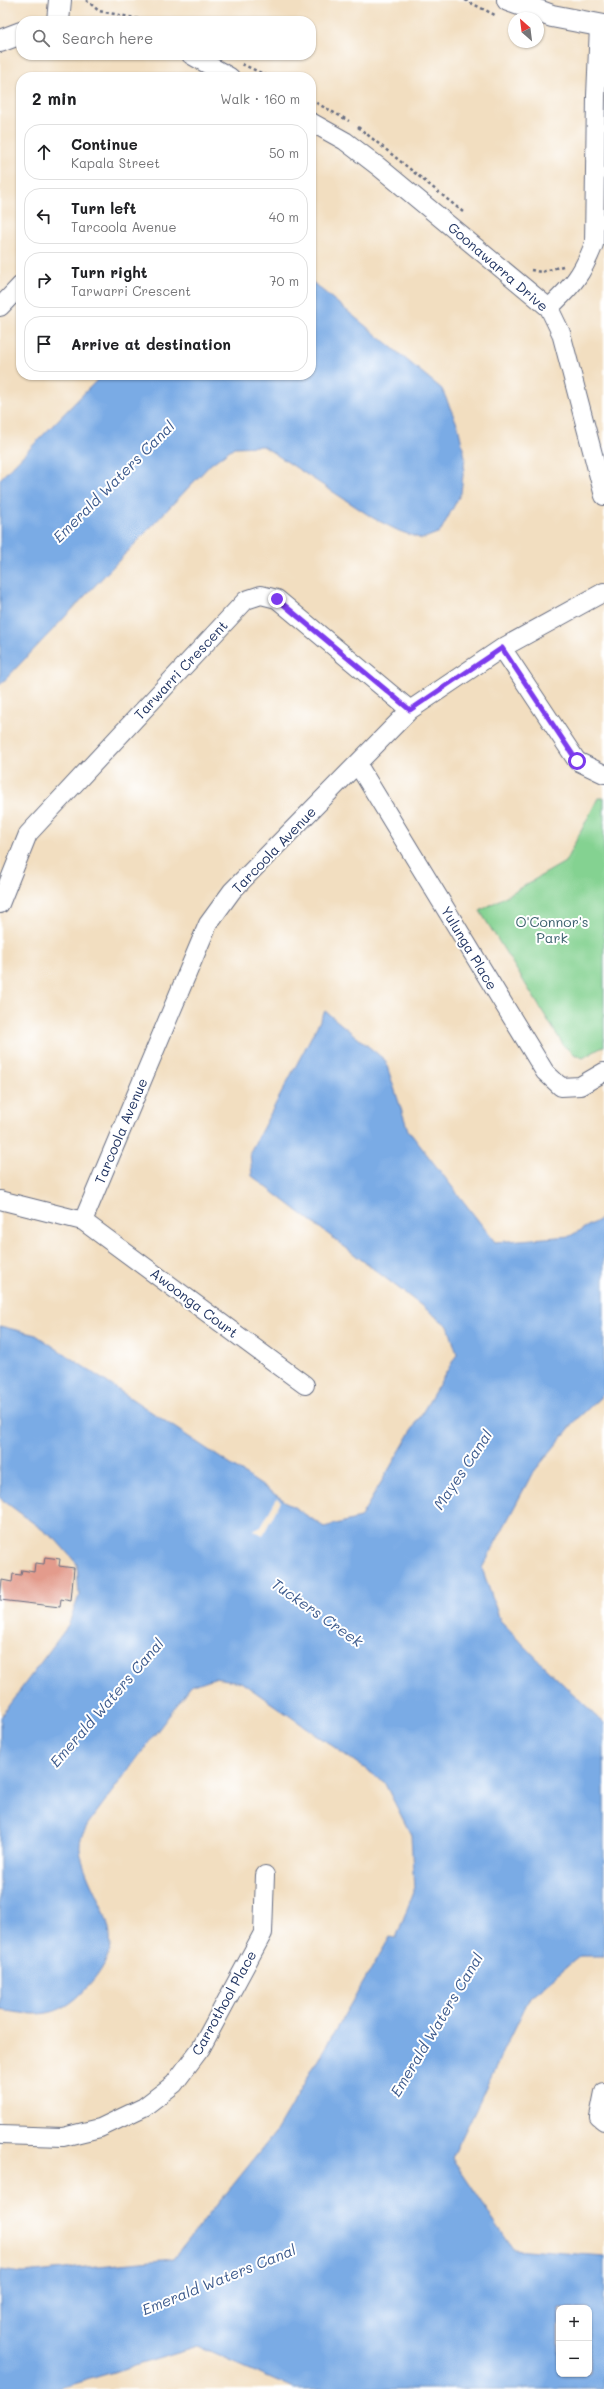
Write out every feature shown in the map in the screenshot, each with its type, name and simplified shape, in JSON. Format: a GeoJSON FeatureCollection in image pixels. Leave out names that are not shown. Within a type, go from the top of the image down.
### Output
{"type":"FeatureCollection","features":[{"type":"Feature","properties":{"kind":"main road"},"geometry":{"type":"LineString","coordinates":[[58,16],[60,0]]}},
{"type":"Feature","properties":{"kind":"main road"},"geometry":{"type":"LineString","coordinates":[[504,9],[552,16],[602,26]]}},
{"type":"Feature","properties":{"kind":"main road"},"geometry":{"type":"LineString","coordinates":[[0,41],[16,35]]}},
{"type":"Feature","properties":{"kind":"street"},"geometry":{"type":"LineString","coordinates":[[549,308],[574,285],[586,266],[594,244],[596,96],[602,26]]}},
{"type":"Feature","properties":{"kind":"street"},"geometry":{"type":"LineString","coordinates":[[197,60],[210,72]]}},
{"type":"Feature","properties":{"kind":"street","name":"Goonawarra Drive"},"geometry":{"type":"LineString","coordinates":[[316,125],[345,141],[379,167],[549,308],[563,340],[604,496]]}},
{"type":"Feature","properties":{"kind":"street"},"geometry":{"type":"LineString","coordinates":[[0,307],[16,290]]}},
{"type":"Feature","properties":{"kind":"street","name":"Tarcoola Avenue"},"geometry":{"type":"LineString","coordinates":[[84,1221],[208,924],[232,892],[358,765],[410,710],[502,648],[604,592]]}},
{"type":"Feature","properties":{"kind":"street","name":"Tarwarri Crescent"},"geometry":{"type":"LineString","coordinates":[[0,904],[28,834],[246,600],[261,595],[277,599],[410,710]]}},
{"type":"Feature","properties":{"kind":"street"},"geometry":{"type":"LineString","coordinates":[[502,648],[577,761],[604,774]]}},
{"type":"Feature","properties":{"kind":"street","name":"Yulunga Place"},"geometry":{"type":"LineString","coordinates":[[358,765],[545,1072],[561,1087],[580,1086],[604,1072]]}},
{"type":"Feature","properties":{"kind":"street"},"geometry":{"type":"LineString","coordinates":[[0,1200],[84,1221]]}},
{"type":"Feature","properties":{"kind":"street","name":"Awoonga Court"},"geometry":{"type":"LineString","coordinates":[[84,1221],[305,1385]]}},
{"type":"Feature","properties":{"kind":"street","name":"Carrothool Place"},"geometry":{"type":"LineString","coordinates":[[0,2135],[63,2137],[100,2128],[144,2107],[174,2084],[201,2048],[263,1933],[265,1875]]}},
{"type":"Feature","properties":{"kind":"street"},"geometry":{"type":"LineString","coordinates":[[604,2092],[599,2117],[604,2121]]}},
{"type":"Feature","properties":{"kind":"path"},"geometry":{"type":"LineString","coordinates":[[86,0],[99,11],[124,16]]}},
{"type":"Feature","properties":{"kind":"path"},"geometry":{"type":"LineString","coordinates":[[465,0],[504,9]]}},
{"type":"Feature","properties":{"kind":"path"},"geometry":{"type":"LineString","coordinates":[[316,103],[366,132],[464,213]]}},
{"type":"Feature","properties":{"kind":"path"},"geometry":{"type":"LineString","coordinates":[[528,268],[542,272],[566,264]]}},
{"type":"Feature","properties":{"kind":"green space","name":"O'Connor's Park"},"geometry":{"type":"Polygon","coordinates":[[[598,798],[604,798],[604,1046],[583,1058],[574,1054],[564,1046],[480,911],[565,862],[598,798]]]}},
{"type":"Feature","properties":{"kind":"water","name":"Emerald Waters Canal"},"geometry":{"type":"Polygon","coordinates":[[[316,285],[442,389],[458,426],[465,457],[461,493],[440,532],[422,539],[399,531],[373,518],[263,446],[234,447],[211,464],[0,685],[0,479],[97,380],[316,380],[316,285]]]}},
{"type":"Feature","properties":{"kind":"water"},"geometry":{"type":"Polygon","coordinates":[[[325,1011],[385,1060],[408,1130],[495,1242],[570,1236],[604,1217],[604,1394],[577,1419],[532,1474],[482,1568],[500,1620],[547,1669],[604,1723],[604,1956],[580,1956],[530,1997],[452,2158],[513,2249],[604,2256],[604,2389],[294,2389],[198,2347],[63,2387],[61,2389],[0,2389],[0,2270],[23,2273],[173,2259],[275,2133],[390,1937],[396,1938],[414,1891],[411,1835],[384,1782],[241,1682],[214,1678],[191,1686],[88,1824],[80,1842],[80,1853],[89,1879],[108,1923],[110,1936],[110,1948],[106,1961],[98,1974],[76,1999],[57,2010],[37,2014],[0,2010],[0,1717],[68,1626],[79,1596],[77,1564],[56,1540],[0,1498],[0,1326],[36,1335],[324,1527],[360,1518],[457,1354],[448,1326],[252,1176],[250,1152],[325,1011]]]}},
{"type":"Feature","properties":{"kind":"pier"},"geometry":{"type":"Polygon","coordinates":[[[277,1498],[281,1501],[263,1535],[253,1530],[261,1526],[277,1498]]]}},
{"type":"Feature","properties":{"kind":"building"},"geometry":{"type":"Polygon","coordinates":[[[45,1557],[60,1559],[59,1566],[74,1568],[71,1601],[61,1599],[60,1607],[0,1600],[2,1580],[12,1582],[13,1574],[21,1575],[22,1570],[34,1572],[35,1563],[44,1564],[45,1557]]]}},
{"type":"Feature","properties":{"kind":"route"},"geometry":{"type":"LineString","coordinates":[[277,599],[410,710],[502,648],[577,761]]}},
{"type":"Feature","properties":{"kind":"water label","name":"Mayes Canal"},"geometry":{"type":"Point","coordinates":[463,1470]}},
{"type":"Feature","properties":{"kind":"water label","name":"Tuckers Creek"},"geometry":{"type":"Point","coordinates":[317,1613]}}]}
